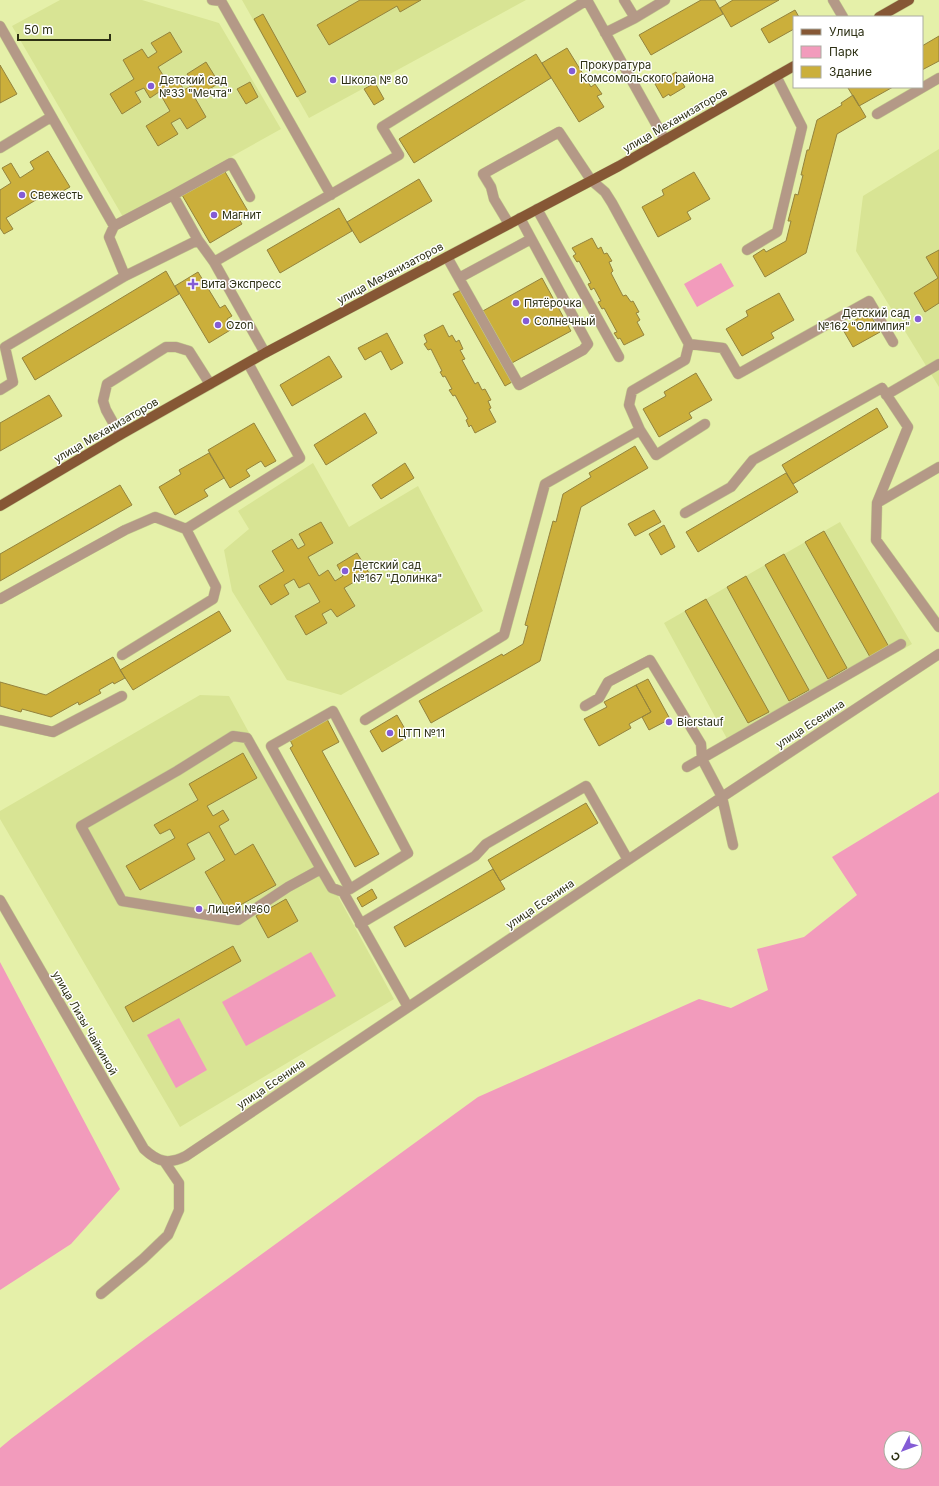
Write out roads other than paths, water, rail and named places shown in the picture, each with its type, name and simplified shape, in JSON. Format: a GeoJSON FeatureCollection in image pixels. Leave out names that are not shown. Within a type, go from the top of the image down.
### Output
{"type":"FeatureCollection","features":[{"type":"Feature","properties":{"kind":"main road"},"geometry":{"type":"LineString","coordinates":[[881,16],[909,0]]}},
{"type":"Feature","properties":{"kind":"main road","name":"улица Механизаторов"},"geometry":{"type":"LineString","coordinates":[[0,506],[120,435],[265,353],[665,140],[793,67]]}},
{"type":"Feature","properties":{"kind":"street"},"geometry":{"type":"LineString","coordinates":[[212,0],[221,1],[331,195]]}},
{"type":"Feature","properties":{"kind":"street"},"geometry":{"type":"LineString","coordinates":[[214,262],[399,155],[382,127],[587,0],[665,140]]}},
{"type":"Feature","properties":{"kind":"street"},"geometry":{"type":"LineString","coordinates":[[624,0],[635,18]]}},
{"type":"Feature","properties":{"kind":"street"},"geometry":{"type":"LineString","coordinates":[[605,33],[635,18],[665,0]]}},
{"type":"Feature","properties":{"kind":"street"},"geometry":{"type":"LineString","coordinates":[[833,0],[842,16]]}},
{"type":"Feature","properties":{"kind":"street"},"geometry":{"type":"LineString","coordinates":[[0,26],[114,226]]}},
{"type":"Feature","properties":{"kind":"street"},"geometry":{"type":"LineString","coordinates":[[747,250],[777,232],[802,126],[776,76]]}},
{"type":"Feature","properties":{"kind":"street"},"geometry":{"type":"LineString","coordinates":[[923,87],[939,78]]}},
{"type":"Feature","properties":{"kind":"street"},"geometry":{"type":"LineString","coordinates":[[877,114],[922,88]]}},
{"type":"Feature","properties":{"kind":"street"},"geometry":{"type":"LineString","coordinates":[[0,148],[51,117]]}},
{"type":"Feature","properties":{"kind":"street"},"geometry":{"type":"LineString","coordinates":[[509,224],[494,199],[491,187],[483,174],[559,132],[591,180],[605,192],[612,203],[689,344],[685,360],[632,391],[629,405],[640,430],[656,455],[704,424]]}},
{"type":"Feature","properties":{"kind":"street"},"geometry":{"type":"LineString","coordinates":[[125,276],[109,237],[114,226],[231,163],[250,197]]}},
{"type":"Feature","properties":{"kind":"street"},"geometry":{"type":"LineString","coordinates":[[173,195],[198,240],[214,262],[265,353]]}},
{"type":"Feature","properties":{"kind":"street"},"geometry":{"type":"LineString","coordinates":[[538,208],[619,357]]}},
{"type":"Feature","properties":{"kind":"street"},"geometry":{"type":"LineString","coordinates":[[447,257],[518,385],[577,354],[588,344],[520,218]]}},
{"type":"Feature","properties":{"kind":"street"},"geometry":{"type":"LineString","coordinates":[[459,278],[531,239]]}},
{"type":"Feature","properties":{"kind":"street"},"geometry":{"type":"LineString","coordinates":[[0,390],[14,382],[5,347],[125,276],[198,240]]}},
{"type":"Feature","properties":{"kind":"street"},"geometry":{"type":"LineString","coordinates":[[689,344],[723,348],[738,374],[869,301],[893,342]]}},
{"type":"Feature","properties":{"kind":"street"},"geometry":{"type":"LineString","coordinates":[[120,435],[106,410],[103,401],[107,384],[166,347],[176,347],[189,351],[210,384]]}},
{"type":"Feature","properties":{"kind":"street"},"geometry":{"type":"LineString","coordinates":[[186,529],[300,458],[248,363]]}},
{"type":"Feature","properties":{"kind":"street"},"geometry":{"type":"LineString","coordinates":[[886,395],[939,364]]}},
{"type":"Feature","properties":{"kind":"street"},"geometry":{"type":"LineString","coordinates":[[685,513],[731,487],[753,460],[882,388],[908,427],[876,503],[876,540],[939,627]]}},
{"type":"Feature","properties":{"kind":"street"},"geometry":{"type":"LineString","coordinates":[[365,720],[504,635],[545,484],[640,430]]}},
{"type":"Feature","properties":{"kind":"street"},"geometry":{"type":"LineString","coordinates":[[876,503],[939,467]]}},
{"type":"Feature","properties":{"kind":"street"},"geometry":{"type":"LineString","coordinates":[[0,599],[124,530],[155,517],[186,529],[216,587],[213,598],[122,655]]}},
{"type":"Feature","properties":{"kind":"street"},"geometry":{"type":"LineString","coordinates":[[687,767],[901,644]]}},
{"type":"Feature","properties":{"kind":"street","name":"улица Есенина"},"geometry":{"type":"LineString","coordinates":[[152,1157],[164,1161],[176,1161],[186,1156],[722,797],[939,654]]}},
{"type":"Feature","properties":{"kind":"street"},"geometry":{"type":"LineString","coordinates":[[585,706],[599,698],[608,682],[650,660],[701,744],[702,759],[722,797],[733,845]]}},
{"type":"Feature","properties":{"kind":"street"},"geometry":{"type":"LineString","coordinates":[[0,720],[53,732],[122,696]]}},
{"type":"Feature","properties":{"kind":"street"},"geometry":{"type":"LineString","coordinates":[[321,869],[288,887],[238,920],[122,901],[81,826],[177,771],[233,736],[247,738],[332,888],[346,891],[408,853],[333,711],[271,746],[346,891],[360,924],[408,1007]]}},
{"type":"Feature","properties":{"kind":"street"},"geometry":{"type":"LineString","coordinates":[[360,924],[476,856],[486,844],[586,786],[628,860]]}},
{"type":"Feature","properties":{"kind":"street","name":"улица Лизы Чайкиной"},"geometry":{"type":"LineString","coordinates":[[0,900],[144,1149],[152,1157]]}},
{"type":"Feature","properties":{"kind":"street"},"geometry":{"type":"LineString","coordinates":[[102,1294],[143,1259],[168,1235],[179,1210],[179,1183],[164,1161]]}},
{"type":"Feature","properties":{"kind":"place","name":"Прокуратура Комсомольского района"},"geometry":{"type":"Point","coordinates":[572,71]}},
{"type":"Feature","properties":{"kind":"place","name":"Школа № 80"},"geometry":{"type":"Point","coordinates":[333,80]}},
{"type":"Feature","properties":{"kind":"place","name":"Детский сад №33 \"Мечта\""},"geometry":{"type":"Point","coordinates":[151,86]}},
{"type":"Feature","properties":{"kind":"place","name":"Свежесть"},"geometry":{"type":"Point","coordinates":[22,195]}},
{"type":"Feature","properties":{"kind":"place","name":"Магнит"},"geometry":{"type":"Point","coordinates":[214,215]}},
{"type":"Feature","properties":{"kind":"place","name":"Вита Экспресс"},"geometry":{"type":"Point","coordinates":[193,284]}},
{"type":"Feature","properties":{"kind":"place","name":"Пятёрочка"},"geometry":{"type":"Point","coordinates":[516,303]}},
{"type":"Feature","properties":{"kind":"place","name":"Детский сад №162 \"Олимпия\""},"geometry":{"type":"Point","coordinates":[918,319]}},
{"type":"Feature","properties":{"kind":"place","name":"Солнечный"},"geometry":{"type":"Point","coordinates":[526,321]}},
{"type":"Feature","properties":{"kind":"place","name":"Ozon"},"geometry":{"type":"Point","coordinates":[218,325]}},
{"type":"Feature","properties":{"kind":"place","name":"Детский сад №167 \"Долинка\""},"geometry":{"type":"Point","coordinates":[345,571]}},
{"type":"Feature","properties":{"kind":"place","name":"Bierstauf"},"geometry":{"type":"Point","coordinates":[669,722]}},
{"type":"Feature","properties":{"kind":"place","name":"ЦТП №11"},"geometry":{"type":"Point","coordinates":[390,733]}},
{"type":"Feature","properties":{"kind":"place","name":"Лицей №60"},"geometry":{"type":"Point","coordinates":[199,909]}}]}
